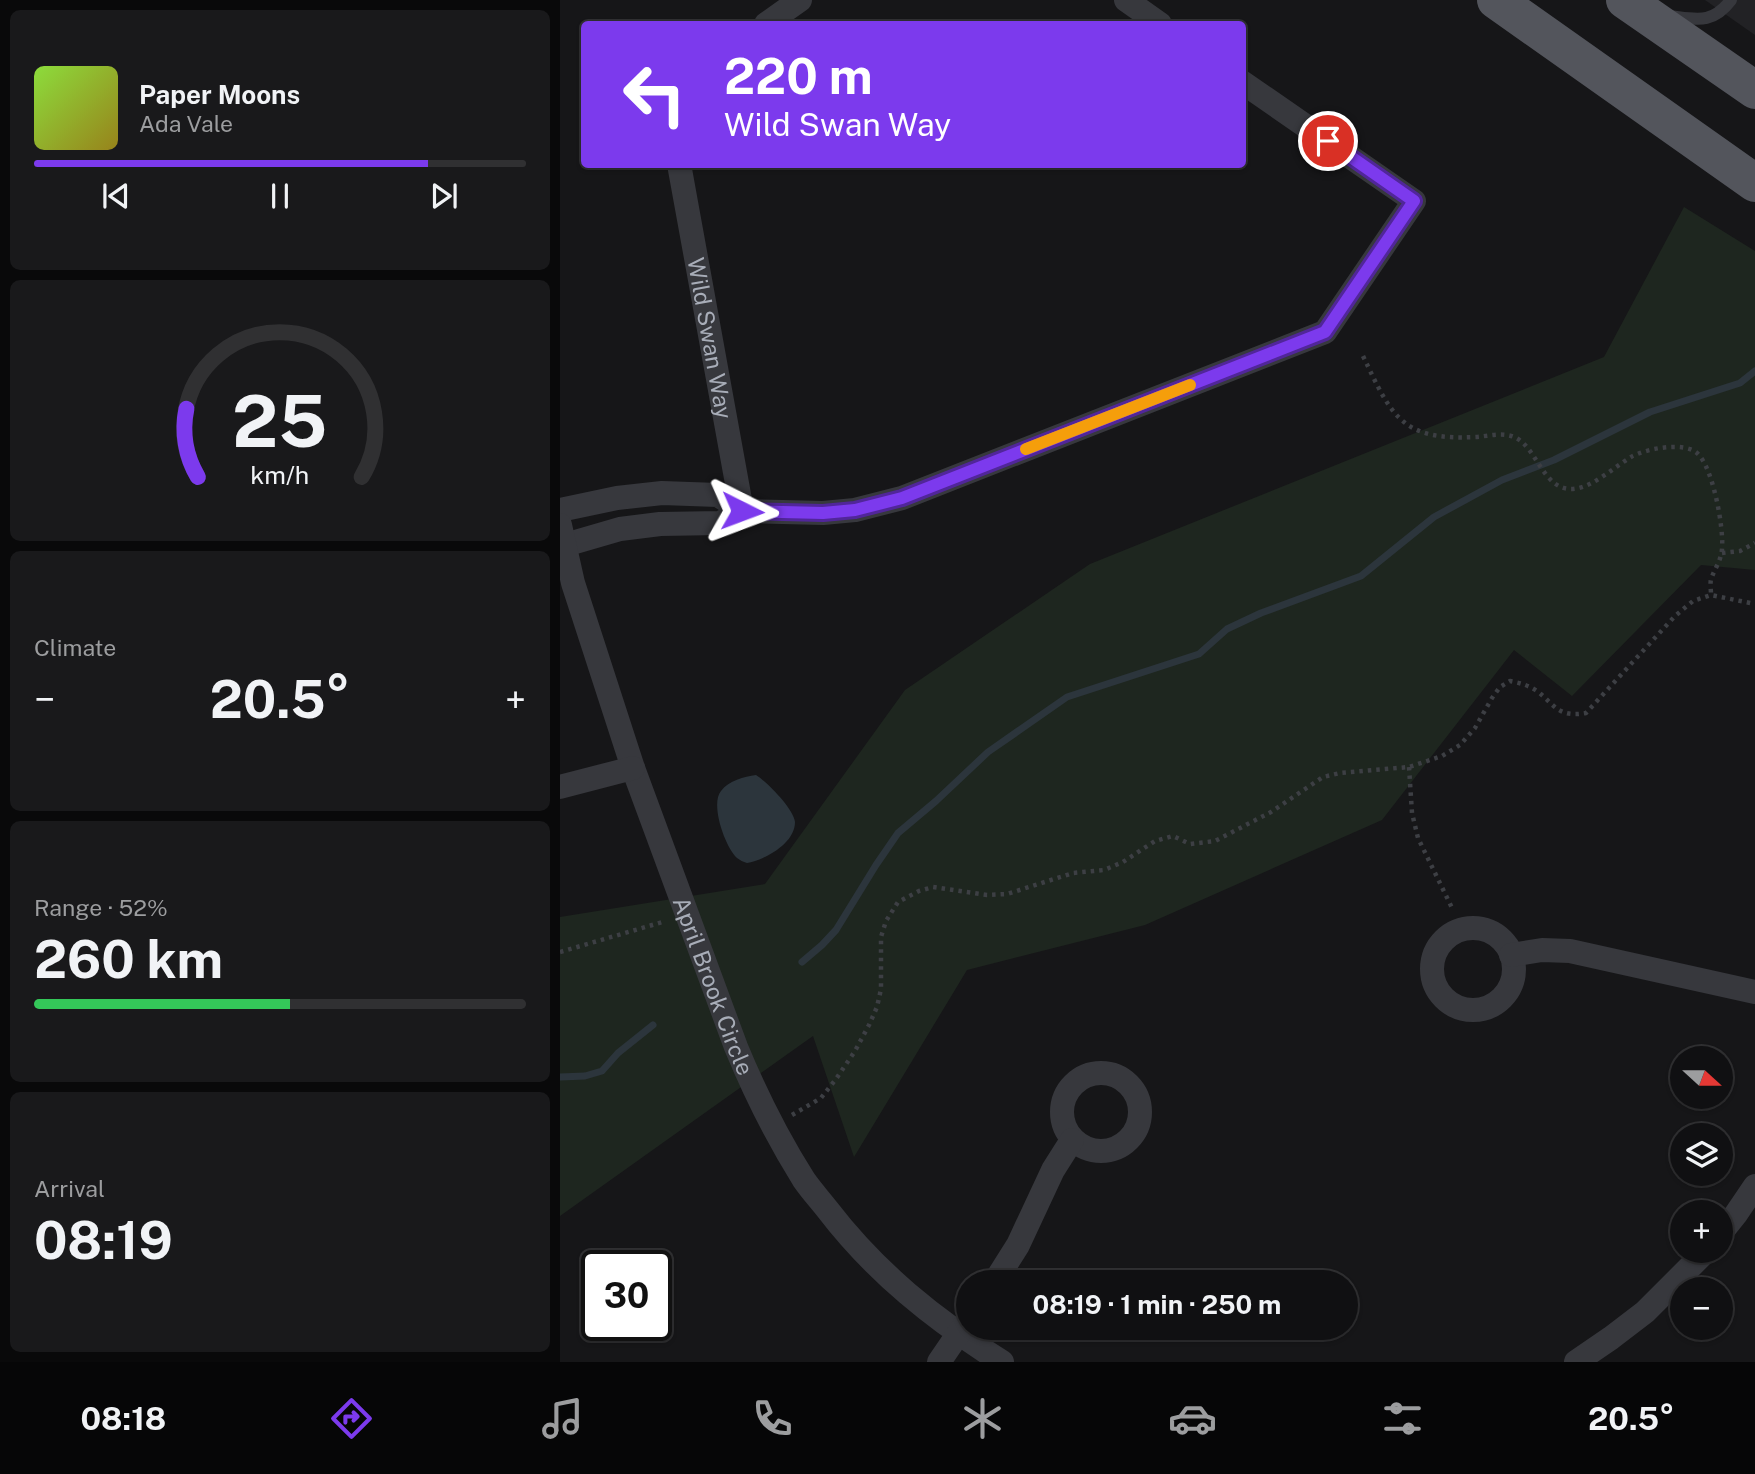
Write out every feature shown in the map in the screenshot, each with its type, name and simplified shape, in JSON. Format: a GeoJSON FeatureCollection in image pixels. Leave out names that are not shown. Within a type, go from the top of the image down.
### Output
{"type":"FeatureCollection","features":[{"type":"Feature","properties":{"kind":"main road"},"geometry":{"type":"LineString","coordinates":[[1496,0],[1755,183]]}},
{"type":"Feature","properties":{"kind":"main road"},"geometry":{"type":"LineString","coordinates":[[1634,6],[1755,90]]}},
{"type":"Feature","properties":{"kind":"street"},"geometry":{"type":"LineString","coordinates":[[770,21],[800,0]]}},
{"type":"Feature","properties":{"kind":"street"},"geometry":{"type":"LineString","coordinates":[[1126,0],[1156,21]]}},
{"type":"Feature","properties":{"kind":"street"},"geometry":{"type":"LineString","coordinates":[[562,535],[660,524],[720,523],[742,511],[823,513],[855,510],[902,498],[1325,332],[1414,201],[1246,85]]}},
{"type":"Feature","properties":{"kind":"street","name":"Wild Swan Way"},"geometry":{"type":"LineString","coordinates":[[681,168],[742,511]]}},
{"type":"Feature","properties":{"kind":"street"},"geometry":{"type":"LineString","coordinates":[[560,510],[617,498],[662,493],[718,495],[742,511]]}},
{"type":"Feature","properties":{"kind":"street","name":"April Brook Circle"},"geometry":{"type":"LineString","coordinates":[[562,535],[573,583],[633,768],[736,1047],[772,1127],[806,1182],[841,1228],[877,1267],[956,1323]]}},
{"type":"Feature","properties":{"kind":"street"},"geometry":{"type":"LineString","coordinates":[[560,787],[633,768]]}},
{"type":"Feature","properties":{"kind":"street"},"geometry":{"type":"LineString","coordinates":[[1511,955],[1542,950],[1570,951],[1755,992]]}},
{"type":"Feature","properties":{"kind":"street"},"geometry":{"type":"LineString","coordinates":[[1002,1270],[1072,1140]]}},
{"type":"Feature","properties":{"kind":"street"},"geometry":{"type":"LineString","coordinates":[[1733,1218],[1755,1186]]}},
{"type":"Feature","properties":{"kind":"street"},"geometry":{"type":"LineString","coordinates":[[1576,1362],[1645,1312],[1694,1263]]}},
{"type":"Feature","properties":{"kind":"street"},"geometry":{"type":"LineString","coordinates":[[939,1362],[956,1338]]}},
{"type":"Feature","properties":{"kind":"street","name":"April Brook Circle"},"geometry":{"type":"LineString","coordinates":[[977,1340],[1002,1362]]}},
{"type":"Feature","properties":{"kind":"lane"},"geometry":{"type":"LineString","coordinates":[[1634,6],[1699,19],[1721,12],[1731,0]]}},
{"type":"Feature","properties":{"kind":"path"},"geometry":{"type":"LineString","coordinates":[[1363,356],[1383,398],[1406,425],[1444,437],[1500,434],[1516,438],[1526,446],[1558,486],[1571,489],[1596,481],[1634,455],[1675,446],[1688,448],[1697,454],[1709,477],[1723,533],[1722,553],[1711,580],[1711,595]]}},
{"type":"Feature","properties":{"kind":"path"},"geometry":{"type":"LineString","coordinates":[[1722,553],[1740,551],[1755,543]]}},
{"type":"Feature","properties":{"kind":"path"},"geometry":{"type":"LineString","coordinates":[[772,1127],[821,1097],[855,1051],[877,1007],[881,989],[881,937],[886,921],[898,902],[933,887],[987,895],[1006,894],[1073,873],[1104,870],[1123,862],[1154,841],[1172,835],[1190,844],[1215,841],[1270,812],[1323,777],[1409,767],[1442,756],[1460,745],[1475,729],[1500,687],[1510,681],[1524,683],[1538,691],[1562,712],[1575,715],[1586,713],[1675,616],[1693,601],[1711,595],[1755,604]]}},
{"type":"Feature","properties":{"kind":"path"},"geometry":{"type":"LineString","coordinates":[[1409,767],[1412,813],[1418,838],[1453,910]]}},
{"type":"Feature","properties":{"kind":"path"},"geometry":{"type":"LineString","coordinates":[[560,953],[687,915]]}},
{"type":"Feature","properties":{"kind":"shaded area"},"geometry":{"type":"Polygon","coordinates":[[[1705,0],[1755,0],[1755,35],[1705,0]]]}},
{"type":"Feature","properties":{"kind":"shaded area"},"geometry":{"type":"Polygon","coordinates":[[[1684,207],[1755,251],[1755,570],[1701,565],[1572,696],[1514,650],[1382,820],[1145,925],[967,970],[854,1157],[813,1036],[560,1216],[560,917],[765,884],[905,690],[1090,564],[1604,357],[1684,207]]]}},
{"type":"Feature","properties":{"kind":"shaded area"},"geometry":{"type":"Polygon","coordinates":[[[756,775],[785,803],[795,822],[790,837],[777,850],[747,863],[737,858],[728,845],[720,825],[717,805],[721,791],[728,784],[756,775]]]}},
{"type":"Feature","properties":{"kind":"waterway"},"geometry":{"type":"LineString","coordinates":[[802,962],[836,930],[898,833],[988,752],[1067,697],[1199,654],[1227,629],[1261,613],[1361,576],[1434,517],[1502,480],[1554,460],[1650,412],[1740,383],[1755,371]]}},
{"type":"Feature","properties":{"kind":"waterway"},"geometry":{"type":"LineString","coordinates":[[560,1077],[585,1076],[602,1071],[618,1053],[653,1025]]}},
{"type":"Feature","properties":{"kind":"slow traffic"},"geometry":{"type":"LineString","coordinates":[[1026,449],[1190,385]]}},
{"type":"Feature","properties":{"kind":"route"},"geometry":{"type":"LineString","coordinates":[[742,511],[823,513],[855,510],[902,498],[1325,332],[1414,201],[1328,141]]}}]}
